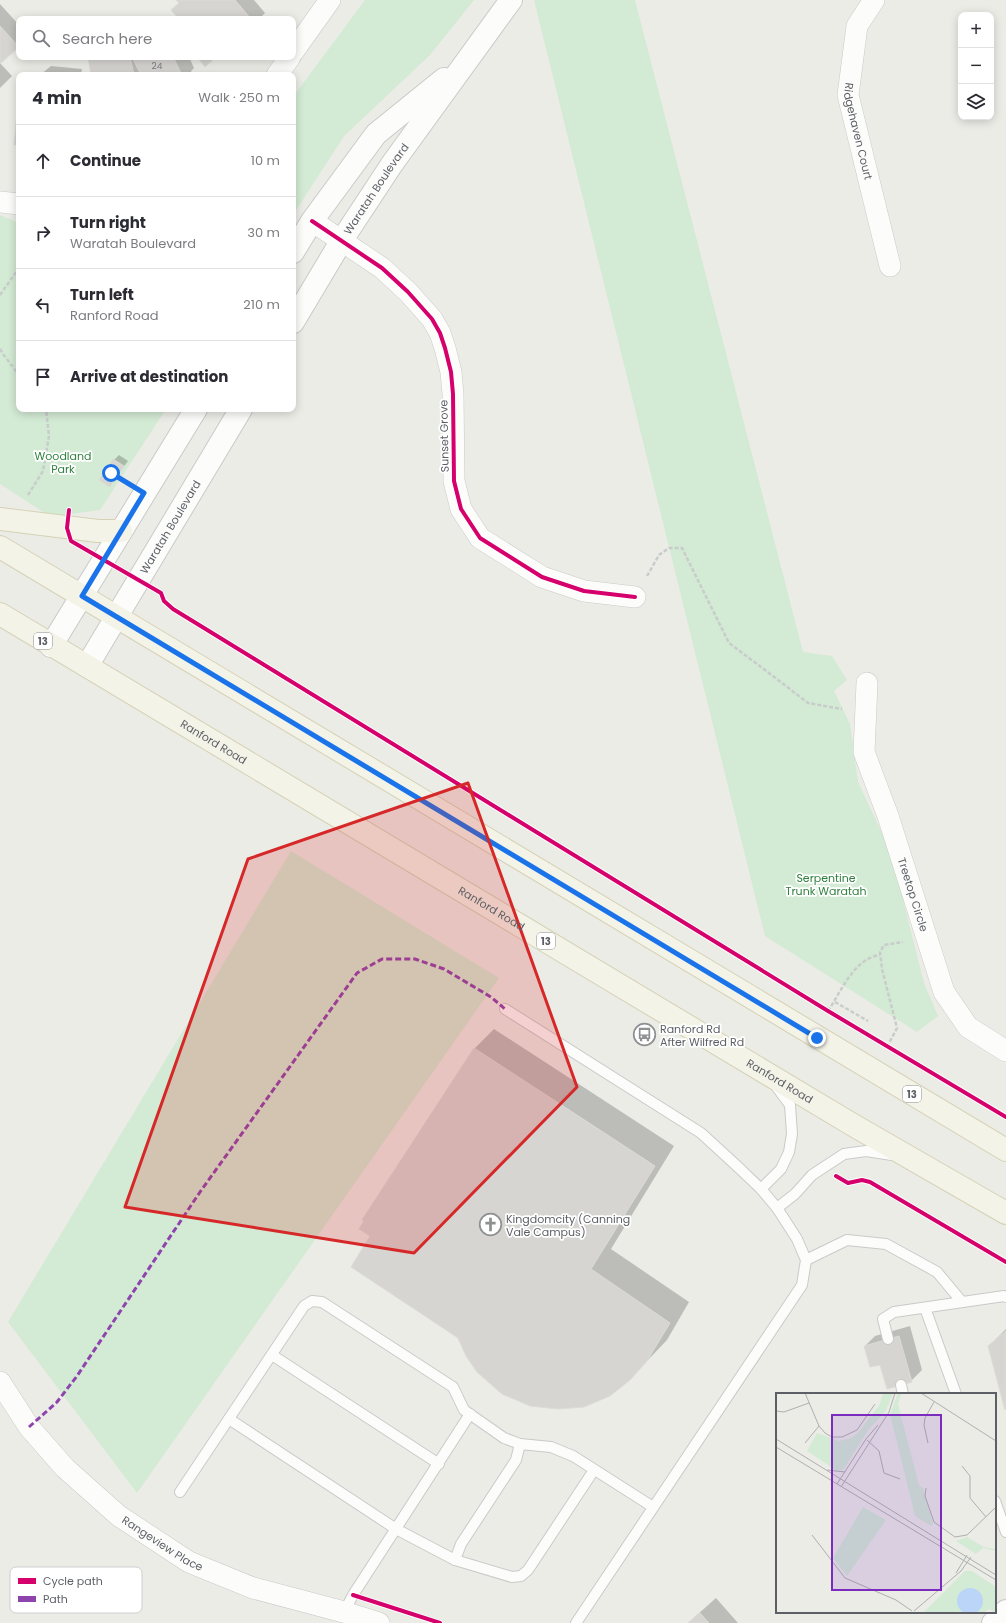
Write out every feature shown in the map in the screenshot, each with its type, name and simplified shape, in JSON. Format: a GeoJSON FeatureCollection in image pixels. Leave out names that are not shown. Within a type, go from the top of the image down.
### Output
{"type":"FeatureCollection","features":[{"type":"Feature","properties":{"kind":"main road"},"geometry":{"type":"LineString","coordinates":[[0,519],[98,531],[121,531]]}},
{"type":"Feature","properties":{"kind":"main road","name":"13"},"geometry":{"type":"LineString","coordinates":[[0,547],[1006,1150]]}},
{"type":"Feature","properties":{"kind":"main road","name":"Ranford Road"},"geometry":{"type":"LineString","coordinates":[[0,614],[51,646],[87,666],[766,1072],[1006,1213]]}},
{"type":"Feature","properties":{"kind":"street"},"geometry":{"type":"LineString","coordinates":[[296,48],[330,0]]}},
{"type":"Feature","properties":{"kind":"street","name":"Waratah Boulevard"},"geometry":{"type":"LineString","coordinates":[[296,317],[342,240],[392,164],[511,0]]}},
{"type":"Feature","properties":{"kind":"street","name":"Ridgehaven Court"},"geometry":{"type":"LineString","coordinates":[[874,0],[857,26],[848,95],[890,266]]}},
{"type":"Feature","properties":{"kind":"street"},"geometry":{"type":"LineString","coordinates":[[279,72],[288,60]]}},
{"type":"Feature","properties":{"kind":"street","name":"Waratah Boulevard"},"geometry":{"type":"LineString","coordinates":[[296,247],[312,221],[376,134],[467,61]]}},
{"type":"Feature","properties":{"kind":"street"},"geometry":{"type":"LineString","coordinates":[[0,202],[16,204]]}},
{"type":"Feature","properties":{"kind":"street","name":"Sunset Grove"},"geometry":{"type":"LineString","coordinates":[[312,221],[382,268],[432,319],[440,333],[446,348],[451,372],[453,394],[454,481],[461,509],[480,538],[542,577],[584,591],[635,597]]}},
{"type":"Feature","properties":{"kind":"street"},"geometry":{"type":"LineString","coordinates":[[51,646],[194,412]]}},
{"type":"Feature","properties":{"kind":"street","name":"Waratah Boulevard"},"geometry":{"type":"LineString","coordinates":[[87,666],[239,412]]}},
{"type":"Feature","properties":{"kind":"street","name":"Treetop Circle"},"geometry":{"type":"LineString","coordinates":[[867,683],[864,752],[888,816],[944,992],[968,1027],[1006,1051]]}},
{"type":"Feature","properties":{"kind":"street","name":"Rangeview Place"},"geometry":{"type":"LineString","coordinates":[[0,1382],[29,1427],[65,1468],[119,1516],[189,1562],[253,1588],[344,1612],[379,1623]]}},
{"type":"Feature","properties":{"kind":"street"},"geometry":{"type":"LineString","coordinates":[[993,1623],[1006,1611]]}},
{"type":"Feature","properties":{"kind":"lane"},"geometry":{"type":"LineString","coordinates":[[505,1009],[701,1133],[761,1189],[777,1208],[797,1239],[806,1260],[802,1285],[576,1623]]}},
{"type":"Feature","properties":{"kind":"lane"},"geometry":{"type":"LineString","coordinates":[[761,1189],[781,1169],[789,1152],[792,1134],[790,1105],[766,1072]]}},
{"type":"Feature","properties":{"kind":"lane"},"geometry":{"type":"LineString","coordinates":[[777,1208],[795,1194],[812,1175],[844,1154],[866,1151],[892,1155],[919,1163]]}},
{"type":"Feature","properties":{"kind":"lane"},"geometry":{"type":"LineString","coordinates":[[806,1260],[847,1240],[886,1244],[937,1272],[962,1302]]}},
{"type":"Feature","properties":{"kind":"lane"},"geometry":{"type":"LineString","coordinates":[[888,1339],[883,1320],[894,1312],[1004,1296],[1006,1297]]}},
{"type":"Feature","properties":{"kind":"lane"},"geometry":{"type":"LineString","coordinates":[[180,1492],[304,1306],[312,1301],[322,1302],[453,1387],[464,1410],[504,1438],[520,1444],[551,1447],[573,1456],[653,1507]]}},
{"type":"Feature","properties":{"kind":"lane"},"geometry":{"type":"LineString","coordinates":[[925,1308],[956,1393]]}},
{"type":"Feature","properties":{"kind":"lane"},"geometry":{"type":"LineString","coordinates":[[272,1355],[439,1464]]}},
{"type":"Feature","properties":{"kind":"lane"},"geometry":{"type":"LineString","coordinates":[[344,1612],[353,1595],[470,1414]]}},
{"type":"Feature","properties":{"kind":"lane"},"geometry":{"type":"LineString","coordinates":[[229,1419],[396,1529],[455,1560],[512,1577],[521,1576],[528,1570],[594,1470]]}},
{"type":"Feature","properties":{"kind":"lane"},"geometry":{"type":"LineString","coordinates":[[455,1560],[461,1544],[516,1460],[520,1444]]}},
{"type":"Feature","properties":{"kind":"lane"},"geometry":{"type":"LineString","coordinates":[[996,1504],[1006,1532]]}},
{"type":"Feature","properties":{"kind":"path"},"geometry":{"type":"LineString","coordinates":[[0,295],[16,272]]}},
{"type":"Feature","properties":{"kind":"path"},"geometry":{"type":"LineString","coordinates":[[0,349],[2,354],[16,371]]}},
{"type":"Feature","properties":{"kind":"path"},"geometry":{"type":"LineString","coordinates":[[28,495],[43,471],[49,436],[46,412]]}},
{"type":"Feature","properties":{"kind":"path"},"geometry":{"type":"LineString","coordinates":[[635,597],[659,555],[669,548],[682,548],[728,643],[808,703],[866,714]]}},
{"type":"Feature","properties":{"kind":"path"},"geometry":{"type":"LineString","coordinates":[[887,1047],[897,1028],[880,955],[881,948],[887,945],[911,940],[915,945],[928,941]]}},
{"type":"Feature","properties":{"kind":"path"},"geometry":{"type":"LineString","coordinates":[[828,1011],[858,965],[873,956],[880,955]]}},
{"type":"Feature","properties":{"kind":"path"},"geometry":{"type":"LineString","coordinates":[[835,1002],[868,1021]]}},
{"type":"Feature","properties":{"kind":"path"},"geometry":{"type":"LineString","coordinates":[[822,1007],[835,1015]]}},
{"type":"Feature","properties":{"kind":"path"},"geometry":{"type":"LineString","coordinates":[[881,1043],[894,1051]]}},
{"type":"Feature","properties":{"kind":"highlighted area"},"geometry":{"type":"Polygon","coordinates":[[[468,783],[577,1087],[414,1253],[125,1207],[248,859],[468,783]]]}},
{"type":"Feature","properties":{"kind":"green space"},"geometry":{"type":"Polygon","coordinates":[[[365,0],[474,0],[430,55],[344,136],[296,210],[296,93],[365,0]]]}},
{"type":"Feature","properties":{"kind":"green space","name":"Serpentine Trunk Waratah"},"geometry":{"type":"Polygon","coordinates":[[[534,0],[635,0],[803,652],[832,656],[847,680],[834,691],[850,724],[858,782],[891,852],[924,983],[938,1016],[917,1032],[765,936],[534,0]]]}},
{"type":"Feature","properties":{"kind":"green space","name":"Woodland Park"},"geometry":{"type":"Polygon","coordinates":[[[0,215],[16,222],[16,412],[164,412],[100,510],[51,517],[0,484],[0,215]]]}},
{"type":"Feature","properties":{"kind":"green space"},"geometry":{"type":"Polygon","coordinates":[[[291,851],[499,978],[137,1493],[8,1322],[291,851]]]}},
{"type":"Feature","properties":{"kind":"building"},"geometry":{"type":"Polygon","coordinates":[[[176,0],[235,0],[248,16],[176,16],[171,10],[179,3],[176,0]]]}},
{"type":"Feature","properties":{"kind":"building"},"geometry":{"type":"Polygon","coordinates":[[[0,26],[16,44],[16,50],[0,64],[0,26]]]}},
{"type":"Feature","properties":{"kind":"building"},"geometry":{"type":"Polygon","coordinates":[[[88,60],[131,60],[133,72],[90,72],[88,60]]]}},
{"type":"Feature","properties":{"kind":"building"},"geometry":{"type":"Polygon","coordinates":[[[134,60],[174,60],[180,72],[140,72],[134,60]]]}},
{"type":"Feature","properties":{"kind":"building"},"geometry":{"type":"Polygon","coordinates":[[[199,60],[213,60],[205,67],[199,60]]]}},
{"type":"Feature","properties":{"kind":"building"},"geometry":{"type":"Polygon","coordinates":[[[16,124],[16,145],[14,145],[16,124]]]}},
{"type":"Feature","properties":{"kind":"building"},"geometry":{"type":"Polygon","coordinates":[[[113,459],[124,466],[110,487],[99,480],[113,459]]]}},
{"type":"Feature","properties":{"kind":"building","name":"Kingdomcity (Canning Vale Campus)"},"geometry":{"type":"Polygon","coordinates":[[[474,1048],[655,1166],[591,1269],[670,1323],[647,1361],[630,1380],[610,1396],[584,1407],[558,1409],[530,1406],[502,1394],[477,1372],[466,1356],[458,1338],[351,1267],[370,1236],[359,1229],[364,1221],[362,1220],[474,1048]]]}},
{"type":"Feature","properties":{"kind":"building"},"geometry":{"type":"Polygon","coordinates":[[[1006,1331],[1006,1409],[1005,1410],[988,1346],[1006,1331]]]}},
{"type":"Feature","properties":{"kind":"building"},"geometry":{"type":"Polygon","coordinates":[[[899,1336],[912,1382],[887,1389],[880,1365],[870,1367],[864,1346],[899,1336]]]}},
{"type":"Feature","properties":{"kind":"building"},"geometry":{"type":"Polygon","coordinates":[[[700,1613],[709,1623],[689,1623],[700,1613]]]}},
{"type":"Feature","properties":{"kind":"marked path"},"geometry":{"type":"LineString","coordinates":[[29,1427],[57,1402],[77,1376],[200,1192],[357,973],[382,959],[415,959],[444,969],[491,997],[505,1009]]}},
{"type":"Feature","properties":{"kind":"cycle path"},"geometry":{"type":"LineString","coordinates":[[312,221],[382,268],[408,292],[432,319],[440,333],[451,372],[453,394],[454,481],[461,509],[480,538],[542,577],[584,591],[635,597]]}},
{"type":"Feature","properties":{"kind":"cycle path"},"geometry":{"type":"LineString","coordinates":[[69,510],[67,528],[71,541],[161,593],[164,601],[173,609],[828,1011],[1006,1117]]}},
{"type":"Feature","properties":{"kind":"cycle path"},"geometry":{"type":"LineString","coordinates":[[836,1176],[848,1183],[862,1180],[870,1182],[1006,1262]]}},
{"type":"Feature","properties":{"kind":"cycle path"},"geometry":{"type":"LineString","coordinates":[[353,1595],[440,1623]]}},
{"type":"Feature","properties":{"kind":"place","name":"Ranford Rd After Wilfred Rd"},"geometry":{"type":"Point","coordinates":[645,1035]}},
{"type":"Feature","properties":{"kind":"place","name":"Kingdomcity (Canning Vale Campus)"},"geometry":{"type":"Point","coordinates":[490,1225]}},
{"type":"Feature","properties":{"kind":"route"},"geometry":{"type":"LineString","coordinates":[[111,473],[144,493],[82,596],[817,1038]]}}]}
